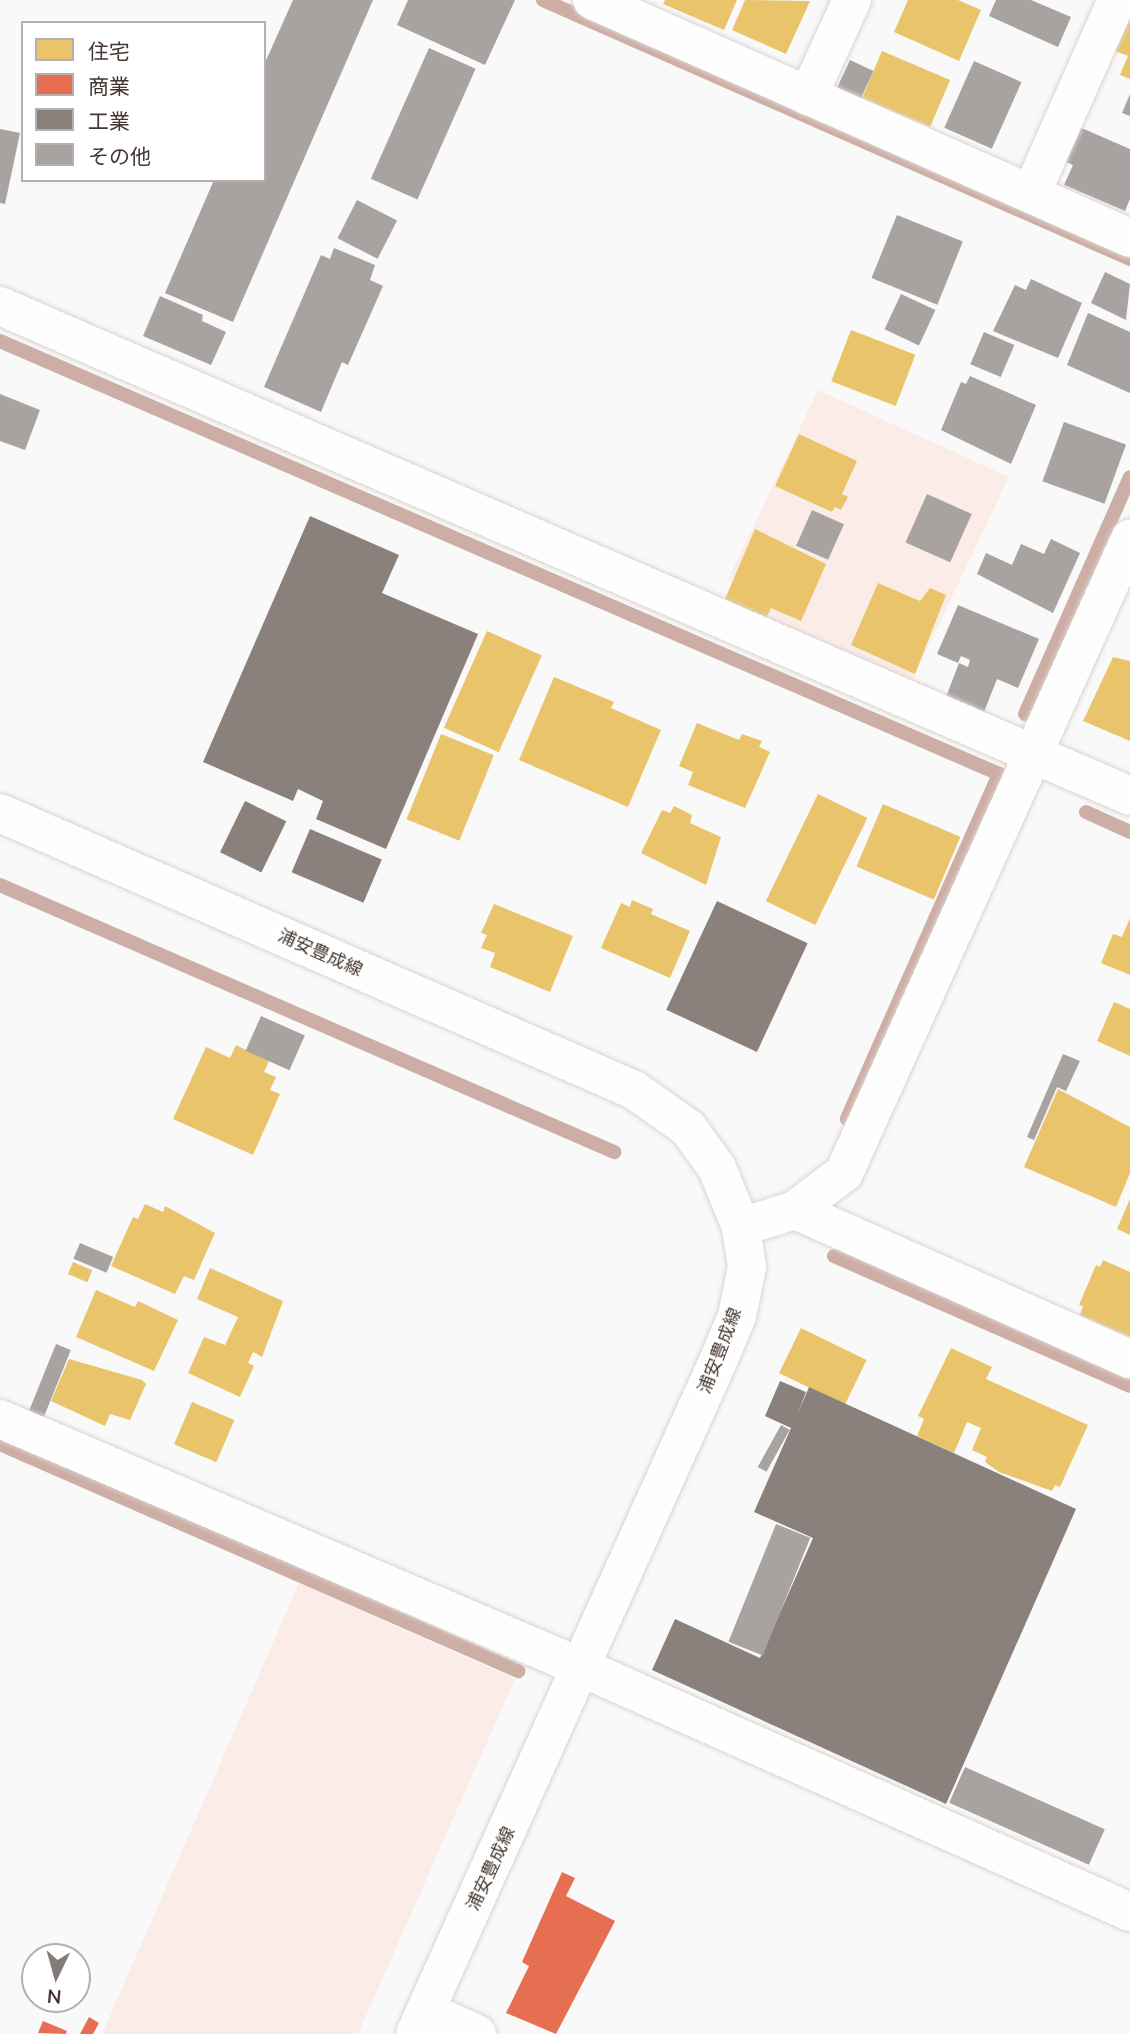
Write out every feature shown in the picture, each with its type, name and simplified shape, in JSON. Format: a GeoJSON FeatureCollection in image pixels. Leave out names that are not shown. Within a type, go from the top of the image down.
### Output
{"type":"FeatureCollection","features":[{"type":"Feature","properties":{"kind":"street"},"geometry":{"type":"LineString","coordinates":[[808,96],[852,0]]}},
{"type":"Feature","properties":{"kind":"street"},"geometry":{"type":"LineString","coordinates":[[1031,194],[1117,0]]}},
{"type":"Feature","properties":{"kind":"street"},"geometry":{"type":"LineString","coordinates":[[615,5],[808,96],[1130,238]]}},
{"type":"Feature","properties":{"kind":"street"},"geometry":{"type":"LineString","coordinates":[[0,306],[1130,796]]}},
{"type":"Feature","properties":{"kind":"street"},"geometry":{"type":"LineString","coordinates":[[741,1227],[795,1210],[844,1173],[1130,539]]}},
{"type":"Feature","properties":{"kind":"street","name":"浦安豊成線"},"geometry":{"type":"LineString","coordinates":[[0,813],[634,1090],[688,1128],[717,1168],[741,1227],[747,1267],[737,1316],[583,1668],[421,2023]]}},
{"type":"Feature","properties":{"kind":"street"},"geometry":{"type":"LineString","coordinates":[[795,1210],[1130,1359]]}},
{"type":"Feature","properties":{"kind":"street"},"geometry":{"type":"LineString","coordinates":[[0,1419],[583,1668],[1130,1912]]}},
{"type":"Feature","properties":{"kind":"street"},"geometry":{"type":"LineString","coordinates":[[421,2023],[477,2034]]}},
{"type":"Feature","properties":{"kind":"shaded area"},"geometry":{"type":"Polygon","coordinates":[[[818,390],[1009,477],[911,683],[733,606],[740,587],[728,580],[818,390]]]}},
{"type":"Feature","properties":{"kind":"shaded area"},"geometry":{"type":"Polygon","coordinates":[[[299,1583],[515,1679],[358,2034],[102,2034],[299,1583]]]}},
{"type":"Feature","properties":{"kind":"building: 住宅"},"geometry":{"type":"Polygon","coordinates":[[[665,0],[737,0],[724,30],[663,4],[665,0]]]}},
{"type":"Feature","properties":{"kind":"building: 住宅"},"geometry":{"type":"Polygon","coordinates":[[[745,0],[810,1],[786,54],[732,30],[745,0]]]}},
{"type":"Feature","properties":{"kind":"building: 住宅"},"geometry":{"type":"Polygon","coordinates":[[[908,0],[958,0],[981,10],[959,61],[894,32],[908,0]]]}},
{"type":"Feature","properties":{"kind":"building: 住宅"},"geometry":{"type":"Polygon","coordinates":[[[1130,19],[1130,79],[1120,75],[1128,56],[1115,51],[1130,19]]]}},
{"type":"Feature","properties":{"kind":"building: 住宅"},"geometry":{"type":"Polygon","coordinates":[[[882,51],[950,80],[930,127],[862,98],[882,51]]]}},
{"type":"Feature","properties":{"kind":"building: 住宅"},"geometry":{"type":"Polygon","coordinates":[[[851,330],[915,355],[896,406],[831,381],[851,330]]]}},
{"type":"Feature","properties":{"kind":"building: 住宅"},"geometry":{"type":"Polygon","coordinates":[[[799,434],[857,461],[842,494],[848,497],[841,510],[835,507],[832,512],[775,486],[799,434]]]}},
{"type":"Feature","properties":{"kind":"building: 住宅"},"geometry":{"type":"Polygon","coordinates":[[[755,529],[826,564],[801,621],[771,608],[766,618],[725,599],[755,529]]]}},
{"type":"Feature","properties":{"kind":"building: 住宅"},"geometry":{"type":"Polygon","coordinates":[[[878,583],[920,601],[930,588],[946,595],[915,674],[851,645],[878,583]]]}},
{"type":"Feature","properties":{"kind":"building: 住宅"},"geometry":{"type":"Polygon","coordinates":[[[487,631],[542,655],[499,752],[444,728],[487,631]]]}},
{"type":"Feature","properties":{"kind":"building: 住宅"},"geometry":{"type":"Polygon","coordinates":[[[1113,657],[1130,661],[1130,741],[1083,721],[1113,657]]]}},
{"type":"Feature","properties":{"kind":"building: 住宅"},"geometry":{"type":"Polygon","coordinates":[[[554,677],[614,702],[611,708],[661,730],[628,807],[519,760],[554,677]]]}},
{"type":"Feature","properties":{"kind":"building: 住宅"},"geometry":{"type":"Polygon","coordinates":[[[697,723],[739,740],[742,734],[762,741],[759,747],[770,752],[745,808],[688,785],[693,772],[679,766],[697,723]]]}},
{"type":"Feature","properties":{"kind":"building: 住宅"},"geometry":{"type":"Polygon","coordinates":[[[441,734],[494,755],[459,841],[407,819],[441,734]]]}},
{"type":"Feature","properties":{"kind":"building: 住宅"},"geometry":{"type":"Polygon","coordinates":[[[818,794],[867,818],[815,925],[766,901],[818,794]]]}},
{"type":"Feature","properties":{"kind":"building: 住宅"},"geometry":{"type":"Polygon","coordinates":[[[883,804],[960,837],[934,899],[856,867],[883,804]]]}},
{"type":"Feature","properties":{"kind":"building: 住宅"},"geometry":{"type":"Polygon","coordinates":[[[674,806],[692,815],[690,823],[721,837],[706,885],[641,853],[662,810],[670,813],[674,806]]]}},
{"type":"Feature","properties":{"kind":"building: 住宅"},"geometry":{"type":"Polygon","coordinates":[[[632,900],[653,909],[651,914],[690,931],[670,978],[601,948],[621,903],[630,907],[632,900]]]}},
{"type":"Feature","properties":{"kind":"building: 住宅"},"geometry":{"type":"Polygon","coordinates":[[[494,904],[573,936],[550,992],[490,967],[495,953],[481,948],[487,935],[481,933],[494,904]]]}},
{"type":"Feature","properties":{"kind":"building: 住宅"},"geometry":{"type":"Polygon","coordinates":[[[1130,918],[1130,975],[1101,963],[1113,934],[1122,937],[1130,918]]]}},
{"type":"Feature","properties":{"kind":"building: 住宅"},"geometry":{"type":"Polygon","coordinates":[[[1114,1002],[1130,1009],[1130,1056],[1097,1041],[1114,1002]]]}},
{"type":"Feature","properties":{"kind":"building: 住宅"},"geometry":{"type":"Polygon","coordinates":[[[236,1045],[269,1061],[264,1072],[276,1077],[270,1090],[280,1094],[253,1155],[173,1119],[206,1047],[230,1058],[236,1045]]]}},
{"type":"Feature","properties":{"kind":"building: 住宅"},"geometry":{"type":"Polygon","coordinates":[[[1058,1089],[1130,1127],[1130,1173],[1116,1207],[1024,1167],[1058,1089]]]}},
{"type":"Feature","properties":{"kind":"building: 住宅"},"geometry":{"type":"Polygon","coordinates":[[[1130,1199],[1130,1235],[1117,1229],[1130,1199]]]}},
{"type":"Feature","properties":{"kind":"building: 住宅"},"geometry":{"type":"Polygon","coordinates":[[[145,1204],[163,1212],[165,1206],[215,1233],[194,1280],[184,1276],[175,1294],[111,1266],[133,1217],[138,1219],[145,1204]]]}},
{"type":"Feature","properties":{"kind":"building: 住宅"},"geometry":{"type":"Polygon","coordinates":[[[1103,1260],[1130,1272],[1130,1337],[1080,1315],[1083,1306],[1079,1305],[1096,1265],[1100,1267],[1103,1260]]]}},
{"type":"Feature","properties":{"kind":"building: 住宅"},"geometry":{"type":"Polygon","coordinates":[[[73,1262],[92,1270],[87,1282],[68,1274],[73,1262]]]}},
{"type":"Feature","properties":{"kind":"building: 住宅"},"geometry":{"type":"Polygon","coordinates":[[[210,1268],[283,1301],[262,1357],[253,1352],[248,1363],[254,1366],[240,1397],[188,1373],[204,1337],[225,1345],[238,1317],[197,1299],[210,1268]]]}},
{"type":"Feature","properties":{"kind":"building: 住宅"},"geometry":{"type":"Polygon","coordinates":[[[96,1290],[135,1307],[138,1301],[178,1320],[154,1371],[76,1337],[96,1290]]]}},
{"type":"Feature","properties":{"kind":"building: 住宅"},"geometry":{"type":"Polygon","coordinates":[[[801,1328],[867,1360],[845,1405],[779,1373],[801,1328]]]}},
{"type":"Feature","properties":{"kind":"building: 住宅"},"geometry":{"type":"Polygon","coordinates":[[[951,1348],[992,1367],[986,1379],[1088,1425],[1060,1487],[1055,1485],[1052,1491],[999,1472],[985,1462],[987,1457],[972,1450],[981,1428],[967,1422],[954,1453],[917,1436],[924,1419],[918,1416],[951,1348]]]}},
{"type":"Feature","properties":{"kind":"building: 住宅"},"geometry":{"type":"Polygon","coordinates":[[[69,1359],[142,1380],[146,1384],[130,1420],[110,1414],[105,1426],[51,1401],[69,1359]]]}},
{"type":"Feature","properties":{"kind":"building: 住宅"},"geometry":{"type":"Polygon","coordinates":[[[192,1402],[234,1420],[216,1462],[174,1444],[192,1402]]]}},
{"type":"Feature","properties":{"kind":"building: 商業"},"geometry":{"type":"Polygon","coordinates":[[[562,1872],[575,1878],[566,1896],[615,1921],[556,2034],[506,2013],[529,1966],[522,1962],[562,1872]]]}},
{"type":"Feature","properties":{"kind":"building: 商業"},"geometry":{"type":"Polygon","coordinates":[[[89,2017],[99,2023],[93,2034],[80,2034],[89,2017]]]}},
{"type":"Feature","properties":{"kind":"building: 商業"},"geometry":{"type":"Polygon","coordinates":[[[43,2021],[67,2031],[66,2034],[38,2033],[43,2021]]]}},
{"type":"Feature","properties":{"kind":"building: 工業"},"geometry":{"type":"Polygon","coordinates":[[[310,516],[399,555],[382,593],[478,634],[386,849],[316,819],[323,801],[298,789],[293,801],[203,762],[310,516]]]}},
{"type":"Feature","properties":{"kind":"building: 工業"},"geometry":{"type":"Polygon","coordinates":[[[245,801],[286,821],[261,872],[220,852],[245,801]]]}},
{"type":"Feature","properties":{"kind":"building: 工業"},"geometry":{"type":"Polygon","coordinates":[[[310,829],[382,859],[363,903],[292,872],[310,829]]]}},
{"type":"Feature","properties":{"kind":"building: 工業"},"geometry":{"type":"Polygon","coordinates":[[[717,901],[808,943],[757,1052],[666,1010],[717,901]]]}},
{"type":"Feature","properties":{"kind":"building: 工業"},"geometry":{"type":"Polygon","coordinates":[[[780,1381],[806,1392],[798,1413],[809,1387],[1076,1509],[946,1804],[652,1670],[675,1619],[760,1658],[813,1538],[754,1512],[791,1428],[765,1416],[780,1381]]]}},
{"type":"Feature","properties":{"kind":"building: その他"},"geometry":{"type":"Polygon","coordinates":[[[293,0],[373,0],[233,322],[165,293],[213,182],[266,182],[266,61],[293,0]]]}},
{"type":"Feature","properties":{"kind":"building: その他"},"geometry":{"type":"Polygon","coordinates":[[[408,0],[515,0],[485,65],[397,25],[408,0]]]}},
{"type":"Feature","properties":{"kind":"building: その他"},"geometry":{"type":"Polygon","coordinates":[[[996,0],[1031,0],[1071,17],[1058,47],[989,16],[996,0]]]}},
{"type":"Feature","properties":{"kind":"building: その他"},"geometry":{"type":"Polygon","coordinates":[[[429,48],[476,69],[417,199],[371,179],[429,48]]]}},
{"type":"Feature","properties":{"kind":"building: その他"},"geometry":{"type":"Polygon","coordinates":[[[850,60],[874,71],[860,101],[836,90],[850,60]]]}},
{"type":"Feature","properties":{"kind":"building: その他"},"geometry":{"type":"Polygon","coordinates":[[[974,61],[1022,82],[992,149],[944,128],[974,61]]]}},
{"type":"Feature","properties":{"kind":"building: その他"},"geometry":{"type":"Polygon","coordinates":[[[1130,94],[1130,116],[1122,113],[1130,94]]]}},
{"type":"Feature","properties":{"kind":"building: その他"},"geometry":{"type":"Polygon","coordinates":[[[1077,126],[1130,149],[1130,199],[1125,211],[1064,185],[1073,165],[1063,161],[1077,126]]]}},
{"type":"Feature","properties":{"kind":"building: その他"},"geometry":{"type":"Polygon","coordinates":[[[0,129],[20,133],[5,204],[0,203],[0,129]]]}},
{"type":"Feature","properties":{"kind":"building: その他"},"geometry":{"type":"Polygon","coordinates":[[[357,200],[397,220],[378,259],[337,238],[357,200]]]}},
{"type":"Feature","properties":{"kind":"building: その他"},"geometry":{"type":"Polygon","coordinates":[[[897,215],[963,242],[937,305],[872,278],[897,215]]]}},
{"type":"Feature","properties":{"kind":"building: その他"},"geometry":{"type":"Polygon","coordinates":[[[334,248],[375,265],[370,280],[383,286],[348,365],[342,362],[321,412],[264,387],[321,255],[330,259],[334,248]]]}},
{"type":"Feature","properties":{"kind":"building: その他"},"geometry":{"type":"Polygon","coordinates":[[[1105,272],[1130,284],[1126,320],[1091,303],[1105,272]]]}},
{"type":"Feature","properties":{"kind":"building: その他"},"geometry":{"type":"Polygon","coordinates":[[[1031,279],[1082,303],[1058,358],[993,331],[1015,285],[1026,290],[1031,279]]]}},
{"type":"Feature","properties":{"kind":"building: その他"},"geometry":{"type":"Polygon","coordinates":[[[901,294],[935,310],[919,345],[885,329],[901,294]]]}},
{"type":"Feature","properties":{"kind":"building: その他"},"geometry":{"type":"Polygon","coordinates":[[[160,296],[203,315],[202,321],[226,332],[211,365],[143,336],[160,296]]]}},
{"type":"Feature","properties":{"kind":"building: その他"},"geometry":{"type":"Polygon","coordinates":[[[1088,313],[1130,332],[1130,393],[1067,365],[1088,313]]]}},
{"type":"Feature","properties":{"kind":"building: その他"},"geometry":{"type":"Polygon","coordinates":[[[984,332],[1014,345],[1001,377],[970,364],[984,332]]]}},
{"type":"Feature","properties":{"kind":"building: その他"},"geometry":{"type":"Polygon","coordinates":[[[970,376],[1036,405],[1011,464],[941,430],[961,382],[966,384],[970,376]]]}},
{"type":"Feature","properties":{"kind":"building: その他"},"geometry":{"type":"Polygon","coordinates":[[[0,394],[40,410],[25,450],[0,441],[0,394]]]}},
{"type":"Feature","properties":{"kind":"building: その他"},"geometry":{"type":"Polygon","coordinates":[[[1064,422],[1126,445],[1104,504],[1042,481],[1064,422]]]}},
{"type":"Feature","properties":{"kind":"building: その他"},"geometry":{"type":"Polygon","coordinates":[[[927,494],[972,514],[950,562],[905,542],[927,494]]]}},
{"type":"Feature","properties":{"kind":"building: その他"},"geometry":{"type":"Polygon","coordinates":[[[812,510],[844,524],[828,560],[796,546],[812,510]]]}},
{"type":"Feature","properties":{"kind":"building: その他"},"geometry":{"type":"Polygon","coordinates":[[[1051,539],[1080,553],[1053,613],[977,574],[986,553],[1012,565],[1021,544],[1044,554],[1051,539]]]}},
{"type":"Feature","properties":{"kind":"building: その他"},"geometry":{"type":"Polygon","coordinates":[[[958,605],[1039,639],[1018,688],[997,679],[984,712],[946,697],[959,663],[968,667],[970,660],[961,656],[958,663],[937,654],[958,605]]]}},
{"type":"Feature","properties":{"kind":"building: その他"},"geometry":{"type":"Polygon","coordinates":[[[261,1016],[305,1036],[289,1070],[246,1051],[261,1016]]]}},
{"type":"Feature","properties":{"kind":"building: その他"},"geometry":{"type":"Polygon","coordinates":[[[1063,1054],[1080,1061],[1066,1091],[1057,1087],[1034,1140],[1027,1137],[1063,1054]]]}},
{"type":"Feature","properties":{"kind":"building: その他"},"geometry":{"type":"Polygon","coordinates":[[[80,1243],[113,1257],[106,1273],[73,1259],[80,1243]]]}},
{"type":"Feature","properties":{"kind":"building: その他"},"geometry":{"type":"Polygon","coordinates":[[[56,1344],[71,1350],[42,1421],[27,1415],[56,1344]]]}},
{"type":"Feature","properties":{"kind":"building: その他"},"geometry":{"type":"Polygon","coordinates":[[[781,1425],[790,1430],[766,1472],[758,1467],[781,1425]]]}},
{"type":"Feature","properties":{"kind":"building: その他"},"geometry":{"type":"Polygon","coordinates":[[[776,1524],[810,1538],[763,1656],[728,1642],[776,1524]]]}},
{"type":"Feature","properties":{"kind":"building: その他"},"geometry":{"type":"Polygon","coordinates":[[[965,1767],[1105,1829],[1089,1865],[949,1803],[965,1767]]]}},
{"type":"Feature","properties":{"kind":"waterway"},"geometry":{"type":"LineString","coordinates":[[543,0],[1130,259]]}},
{"type":"Feature","properties":{"kind":"waterway"},"geometry":{"type":"LineString","coordinates":[[0,341],[999,774],[847,1119]]}},
{"type":"Feature","properties":{"kind":"waterway"},"geometry":{"type":"LineString","coordinates":[[1025,714],[1130,477]]}},
{"type":"Feature","properties":{"kind":"waterway"},"geometry":{"type":"LineString","coordinates":[[1086,812],[1130,832]]}},
{"type":"Feature","properties":{"kind":"waterway"},"geometry":{"type":"LineString","coordinates":[[0,885],[614,1152]]}},
{"type":"Feature","properties":{"kind":"waterway"},"geometry":{"type":"LineString","coordinates":[[834,1256],[1130,1386]]}},
{"type":"Feature","properties":{"kind":"waterway"},"geometry":{"type":"LineString","coordinates":[[0,1444],[518,1671]]}}]}
